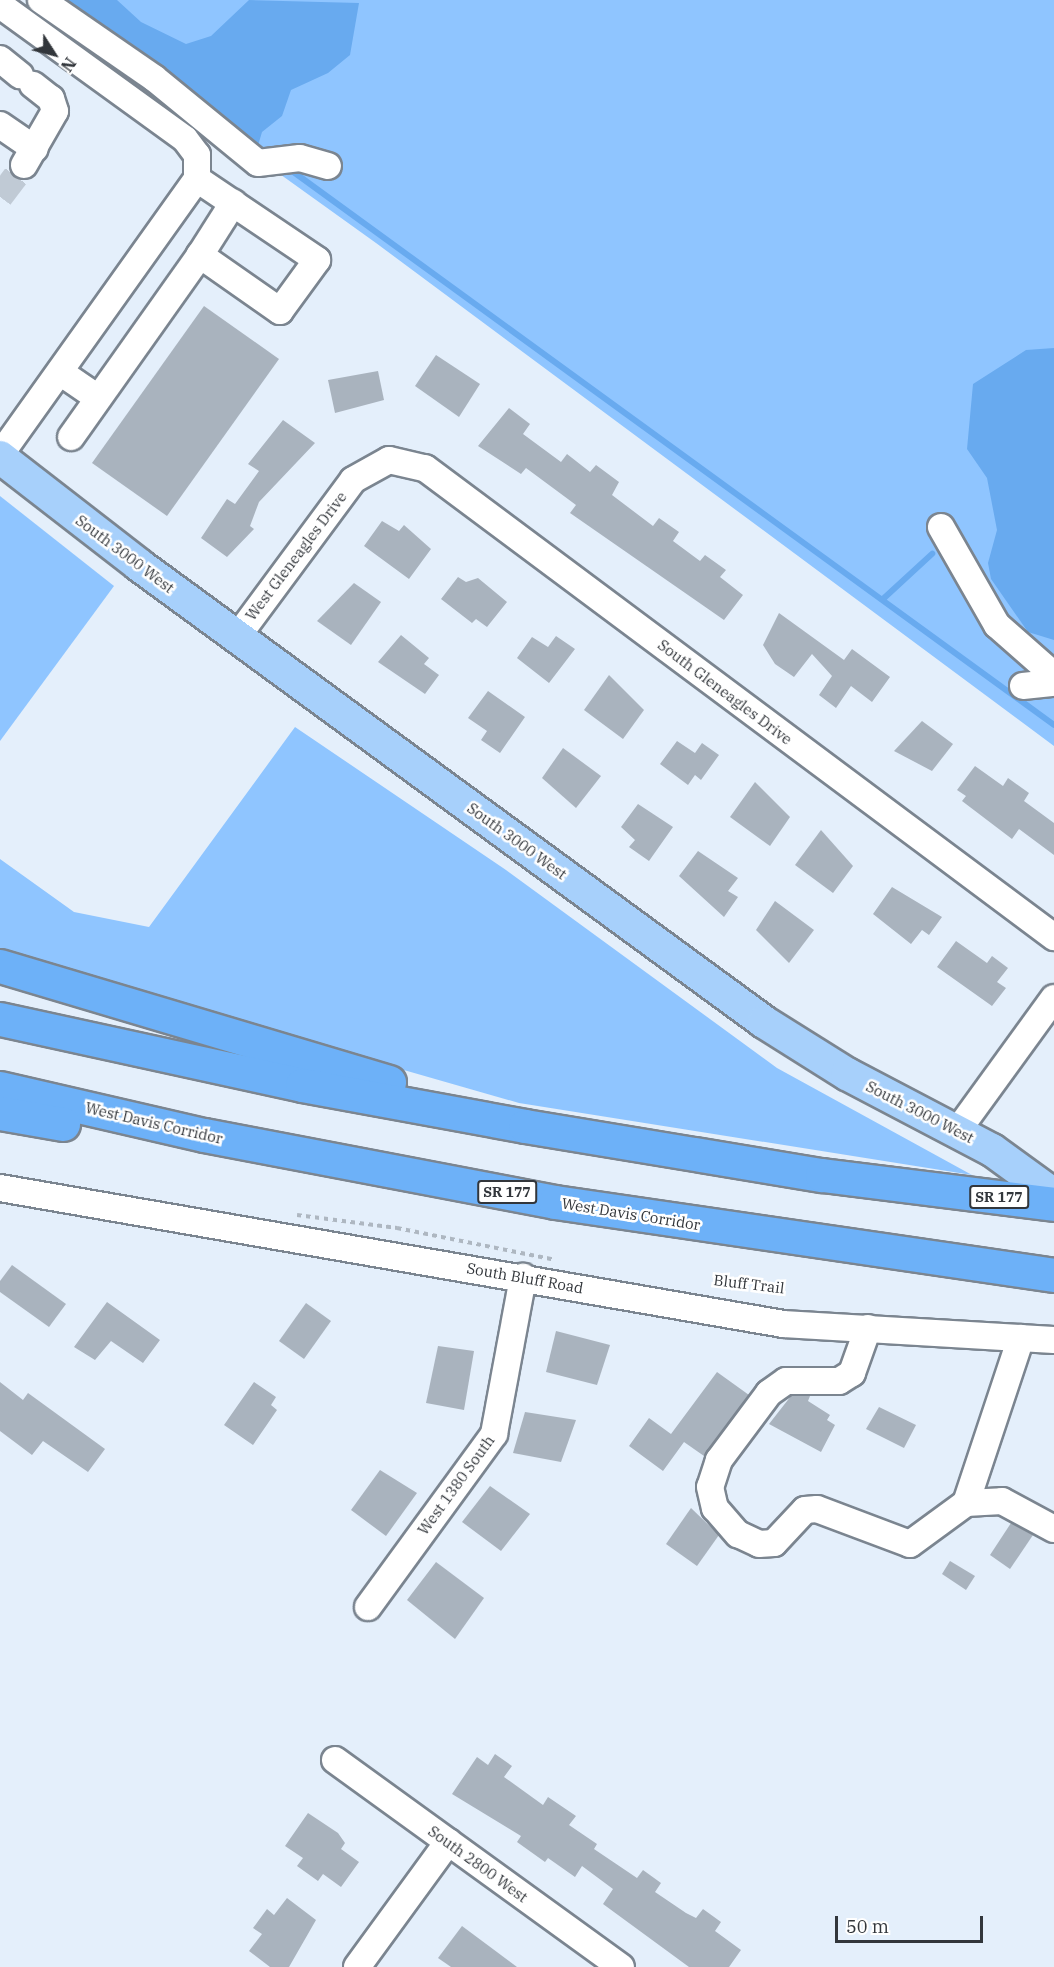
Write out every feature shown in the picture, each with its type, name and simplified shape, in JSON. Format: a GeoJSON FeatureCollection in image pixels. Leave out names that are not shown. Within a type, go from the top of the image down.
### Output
{"type":"FeatureCollection","features":[{"type":"Feature","properties":{"kind":"highway"},"geometry":{"type":"LineString","coordinates":[[0,966],[525,1126]]}},
{"type":"Feature","properties":{"kind":"highway","name":"SR 177"},"geometry":{"type":"LineString","coordinates":[[0,1019],[302,1085],[525,1126],[944,1190],[1054,1204]]}},
{"type":"Feature","properties":{"kind":"highway","name":"West Davis Corridor"},"geometry":{"type":"LineString","coordinates":[[0,1088],[204,1135],[497,1190],[1054,1275]]}},
{"type":"Feature","properties":{"kind":"highway"},"geometry":{"type":"LineString","coordinates":[[0,1113],[408,1187],[497,1190]]}},
{"type":"Feature","properties":{"kind":"main road","name":"South 3000 West"},"geometry":{"type":"LineString","coordinates":[[0,456],[237,637],[772,1027],[847,1074],[958,1130],[1054,1195]]}},
{"type":"Feature","properties":{"kind":"street"},"geometry":{"type":"LineString","coordinates":[[41,0],[154,78],[258,163],[300,158],[328,166]]}},
{"type":"Feature","properties":{"kind":"street"},"geometry":{"type":"LineString","coordinates":[[0,5],[185,139],[197,155],[197,179],[0,456]]}},
{"type":"Feature","properties":{"kind":"street"},"geometry":{"type":"LineString","coordinates":[[0,124],[29,157],[55,111],[51,99],[18,73]]}},
{"type":"Feature","properties":{"kind":"street"},"geometry":{"type":"LineString","coordinates":[[197,179],[317,260],[280,311],[200,255]]}},
{"type":"Feature","properties":{"kind":"street"},"geometry":{"type":"LineString","coordinates":[[71,438],[234,203]]}},
{"type":"Feature","properties":{"kind":"street"},"geometry":{"type":"LineString","coordinates":[[60,372],[98,398]]}},
{"type":"Feature","properties":{"kind":"street","name":"West Gleneagles Drive"},"geometry":{"type":"LineString","coordinates":[[237,637],[353,480],[389,460]]}},
{"type":"Feature","properties":{"kind":"street","name":"South Gleneagles Drive"},"geometry":{"type":"LineString","coordinates":[[389,460],[425,468],[1054,937]]}},
{"type":"Feature","properties":{"kind":"street"},"geometry":{"type":"LineString","coordinates":[[941,527],[997,625],[1054,675]]}},
{"type":"Feature","properties":{"kind":"street"},"geometry":{"type":"LineString","coordinates":[[1023,686],[1054,683]]}},
{"type":"Feature","properties":{"kind":"street"},"geometry":{"type":"LineString","coordinates":[[958,1130],[1054,998]]}},
{"type":"Feature","properties":{"kind":"street","name":"South Bluff Road"},"geometry":{"type":"LineString","coordinates":[[0,1188],[523,1277],[783,1324],[1054,1340]]}},
{"type":"Feature","properties":{"kind":"street","name":"West 1380 South"},"geometry":{"type":"LineString","coordinates":[[368,1606],[495,1434],[523,1277]]}},
{"type":"Feature","properties":{"kind":"street"},"geometry":{"type":"LineString","coordinates":[[868,1328],[852,1373],[838,1381],[786,1381],[750,1414],[719,1460],[710,1487],[715,1508],[738,1534],[759,1544],[774,1543],[805,1510],[817,1509],[910,1544],[966,1503],[1002,1501],[1054,1529]]}},
{"type":"Feature","properties":{"kind":"street"},"geometry":{"type":"LineString","coordinates":[[966,1503],[1021,1338]]}},
{"type":"Feature","properties":{"kind":"street","name":"South 2800 West"},"geometry":{"type":"LineString","coordinates":[[335,1760],[621,1967]]}},
{"type":"Feature","properties":{"kind":"street"},"geometry":{"type":"LineString","coordinates":[[357,1967],[448,1842]]}},
{"type":"Feature","properties":{"kind":"path"},"geometry":{"type":"LineString","coordinates":[[447,1236],[563,1261]]}},
{"type":"Feature","properties":{"kind":"shaded area"},"geometry":{"type":"Polygon","coordinates":[[[37,0],[1054,0],[1054,746],[376,243],[37,0]]]}},
{"type":"Feature","properties":{"kind":"shaded area"},"geometry":{"type":"Polygon","coordinates":[[[61,0],[117,0],[141,22],[186,44],[211,36],[249,0],[359,3],[350,55],[328,73],[291,90],[282,116],[262,132],[257,149],[166,69],[61,0]]]}},
{"type":"Feature","properties":{"kind":"shaded area"},"geometry":{"type":"Polygon","coordinates":[[[1054,348],[1054,640],[1028,632],[991,579],[988,563],[997,530],[987,478],[967,449],[973,384],[1026,350],[1054,348]]]}},
{"type":"Feature","properties":{"kind":"shaded area"},"geometry":{"type":"Polygon","coordinates":[[[0,496],[114,586],[0,741],[0,496]]]}},
{"type":"Feature","properties":{"kind":"shaded area"},"geometry":{"type":"Polygon","coordinates":[[[295,727],[506,870],[777,1068],[972,1175],[519,1103],[0,954],[0,859],[74,912],[149,927],[295,727]]]}},
{"type":"Feature","properties":{"kind":"building"},"geometry":{"type":"Polygon","coordinates":[[[204,306],[279,359],[167,516],[92,463],[204,306]]]}},
{"type":"Feature","properties":{"kind":"building"},"geometry":{"type":"Polygon","coordinates":[[[436,355],[480,384],[459,417],[415,386],[436,355]]]}},
{"type":"Feature","properties":{"kind":"building"},"geometry":{"type":"Polygon","coordinates":[[[378,371],[384,400],[335,413],[328,380],[378,371]]]}},
{"type":"Feature","properties":{"kind":"building"},"geometry":{"type":"Polygon","coordinates":[[[509,408],[530,424],[523,434],[561,462],[567,454],[590,472],[596,465],[619,482],[612,495],[653,526],[659,518],[679,532],[673,541],[700,561],[705,555],[726,570],[720,577],[743,595],[724,620],[570,513],[576,505],[526,468],[521,474],[478,446],[509,408]]]}},
{"type":"Feature","properties":{"kind":"building"},"geometry":{"type":"Polygon","coordinates":[[[283,420],[315,443],[259,502],[250,526],[254,529],[227,557],[201,538],[227,499],[235,504],[259,471],[248,464],[283,420]]]}},
{"type":"Feature","properties":{"kind":"building"},"geometry":{"type":"Polygon","coordinates":[[[382,521],[399,531],[404,525],[431,549],[409,579],[364,546],[382,521]]]}},
{"type":"Feature","properties":{"kind":"building"},"geometry":{"type":"Polygon","coordinates":[[[458,577],[466,582],[478,578],[507,602],[487,627],[476,619],[472,623],[441,599],[458,577]]]}},
{"type":"Feature","properties":{"kind":"building"},"geometry":{"type":"Polygon","coordinates":[[[354,583],[381,602],[351,645],[317,621],[354,583]]]}},
{"type":"Feature","properties":{"kind":"building"},"geometry":{"type":"Polygon","coordinates":[[[779,613],[844,660],[852,649],[890,677],[872,702],[851,686],[836,708],[819,695],[832,676],[812,654],[794,677],[775,664],[763,645],[779,613]]]}},
{"type":"Feature","properties":{"kind":"building"},"geometry":{"type":"Polygon","coordinates":[[[401,635],[429,658],[424,664],[439,675],[425,694],[378,662],[401,635]]]}},
{"type":"Feature","properties":{"kind":"building"},"geometry":{"type":"Polygon","coordinates":[[[556,636],[575,649],[549,683],[517,658],[532,637],[548,647],[556,636]]]}},
{"type":"Feature","properties":{"kind":"building"},"geometry":{"type":"Polygon","coordinates":[[[609,675],[644,710],[623,739],[584,710],[609,675]]]}},
{"type":"Feature","properties":{"kind":"building"},"geometry":{"type":"Polygon","coordinates":[[[488,691],[525,717],[500,753],[481,740],[487,731],[468,718],[488,691]]]}},
{"type":"Feature","properties":{"kind":"building"},"geometry":{"type":"Polygon","coordinates":[[[922,721],[953,744],[932,771],[894,751],[922,721]]]}},
{"type":"Feature","properties":{"kind":"building"},"geometry":{"type":"Polygon","coordinates":[[[677,741],[695,753],[702,743],[719,755],[701,780],[695,775],[688,785],[660,764],[677,741]]]}},
{"type":"Feature","properties":{"kind":"building"},"geometry":{"type":"Polygon","coordinates":[[[563,748],[601,776],[576,808],[542,778],[563,748]]]}},
{"type":"Feature","properties":{"kind":"building"},"geometry":{"type":"Polygon","coordinates":[[[975,766],[1003,786],[1008,778],[1029,793],[1024,801],[1054,823],[1054,855],[1019,829],[1012,839],[962,801],[966,796],[957,790],[975,766]]]}},
{"type":"Feature","properties":{"kind":"building"},"geometry":{"type":"Polygon","coordinates":[[[755,782],[790,817],[770,846],[730,817],[755,782]]]}},
{"type":"Feature","properties":{"kind":"building"},"geometry":{"type":"Polygon","coordinates":[[[638,804],[673,827],[649,861],[629,847],[635,840],[621,827],[638,804]]]}},
{"type":"Feature","properties":{"kind":"building"},"geometry":{"type":"Polygon","coordinates":[[[821,830],[853,866],[833,893],[795,865],[821,830]]]}},
{"type":"Feature","properties":{"kind":"building"},"geometry":{"type":"Polygon","coordinates":[[[698,851],[738,878],[728,891],[738,897],[724,917],[679,876],[698,851]]]}},
{"type":"Feature","properties":{"kind":"building"},"geometry":{"type":"Polygon","coordinates":[[[892,887],[942,917],[929,935],[922,930],[911,944],[873,914],[892,887]]]}},
{"type":"Feature","properties":{"kind":"building"},"geometry":{"type":"Polygon","coordinates":[[[775,901],[814,930],[789,963],[756,930],[775,901]]]}},
{"type":"Feature","properties":{"kind":"building"},"geometry":{"type":"Polygon","coordinates":[[[956,941],[987,963],[992,956],[1008,968],[997,982],[1006,988],[992,1006],[937,967],[956,941]]]}},
{"type":"Feature","properties":{"kind":"building"},"geometry":{"type":"Polygon","coordinates":[[[12,1265],[66,1304],[49,1327],[0,1292],[0,1281],[12,1265]]]}},
{"type":"Feature","properties":{"kind":"building"},"geometry":{"type":"Polygon","coordinates":[[[107,1302],[160,1340],[143,1363],[111,1341],[95,1360],[74,1347],[107,1302]]]}},
{"type":"Feature","properties":{"kind":"building"},"geometry":{"type":"Polygon","coordinates":[[[306,1303],[331,1321],[304,1359],[279,1341],[306,1303]]]}},
{"type":"Feature","properties":{"kind":"building"},"geometry":{"type":"Polygon","coordinates":[[[556,1331],[610,1345],[597,1385],[546,1372],[556,1331]]]}},
{"type":"Feature","properties":{"kind":"building"},"geometry":{"type":"Polygon","coordinates":[[[438,1346],[474,1351],[464,1410],[426,1403],[438,1346]]]}},
{"type":"Feature","properties":{"kind":"building"},"geometry":{"type":"Polygon","coordinates":[[[717,1372],[749,1395],[704,1456],[684,1442],[663,1471],[629,1446],[649,1418],[671,1434],[717,1372]]]}},
{"type":"Feature","properties":{"kind":"building"},"geometry":{"type":"Polygon","coordinates":[[[0,1382],[23,1400],[28,1393],[105,1449],[88,1472],[43,1441],[32,1455],[0,1431],[0,1382]]]}},
{"type":"Feature","properties":{"kind":"building"},"geometry":{"type":"Polygon","coordinates":[[[254,1382],[276,1397],[271,1405],[277,1410],[253,1445],[224,1425],[254,1382]]]}},
{"type":"Feature","properties":{"kind":"building"},"geometry":{"type":"Polygon","coordinates":[[[791,1396],[810,1396],[808,1401],[830,1415],[827,1420],[835,1425],[821,1452],[769,1424],[791,1396]]]}},
{"type":"Feature","properties":{"kind":"building"},"geometry":{"type":"Polygon","coordinates":[[[879,1407],[916,1425],[904,1448],[866,1429],[879,1407]]]}},
{"type":"Feature","properties":{"kind":"building"},"geometry":{"type":"Polygon","coordinates":[[[525,1412],[576,1420],[561,1462],[513,1453],[525,1412]]]}},
{"type":"Feature","properties":{"kind":"building"},"geometry":{"type":"Polygon","coordinates":[[[380,1470],[417,1493],[386,1536],[351,1510],[380,1470]]]}},
{"type":"Feature","properties":{"kind":"building"},"geometry":{"type":"Polygon","coordinates":[[[490,1486],[530,1514],[501,1551],[462,1522],[490,1486]]]}},
{"type":"Feature","properties":{"kind":"building"},"geometry":{"type":"Polygon","coordinates":[[[691,1508],[719,1535],[697,1566],[666,1544],[691,1508]]]}},
{"type":"Feature","properties":{"kind":"building"},"geometry":{"type":"Polygon","coordinates":[[[1011,1523],[1033,1535],[1010,1569],[990,1555],[1011,1523]]]}},
{"type":"Feature","properties":{"kind":"building"},"geometry":{"type":"Polygon","coordinates":[[[950,1561],[975,1576],[966,1590],[942,1574],[950,1561]]]}},
{"type":"Feature","properties":{"kind":"building"},"geometry":{"type":"Polygon","coordinates":[[[436,1562],[484,1598],[455,1639],[407,1600],[436,1562]]]}},
{"type":"Feature","properties":{"kind":"building"},"geometry":{"type":"Polygon","coordinates":[[[495,1754],[512,1766],[504,1777],[543,1805],[548,1797],[576,1816],[569,1825],[597,1844],[594,1849],[637,1878],[643,1870],[661,1883],[655,1892],[686,1913],[696,1918],[703,1909],[721,1922],[715,1931],[741,1950],[729,1967],[689,1967],[603,1904],[613,1889],[582,1866],[575,1877],[548,1858],[545,1862],[517,1842],[521,1836],[452,1794],[477,1757],[488,1765],[495,1754]]]}},
{"type":"Feature","properties":{"kind":"building"},"geometry":{"type":"Polygon","coordinates":[[[308,1813],[338,1833],[345,1843],[341,1849],[359,1862],[341,1887],[323,1874],[318,1881],[297,1866],[303,1858],[285,1846],[308,1813]]]}},
{"type":"Feature","properties":{"kind":"building"},"geometry":{"type":"Polygon","coordinates":[[[287,1898],[316,1920],[289,1967],[270,1967],[249,1951],[262,1934],[253,1928],[267,1909],[274,1915],[287,1898]]]}},
{"type":"Feature","properties":{"kind":"building"},"geometry":{"type":"Polygon","coordinates":[[[462,1926],[517,1967],[451,1967],[438,1958],[462,1926]]]}},
{"type":"Feature","properties":{"kind":"waterway"},"geometry":{"type":"LineString","coordinates":[[288,168],[1054,725]]}},
{"type":"Feature","properties":{"kind":"waterway"},"geometry":{"type":"LineString","coordinates":[[883,599],[932,554]]}},
{"type":"Feature","properties":{"kind":"tunnel"},"geometry":{"type":"LineString","coordinates":[[0,197],[24,165]]}}]}
